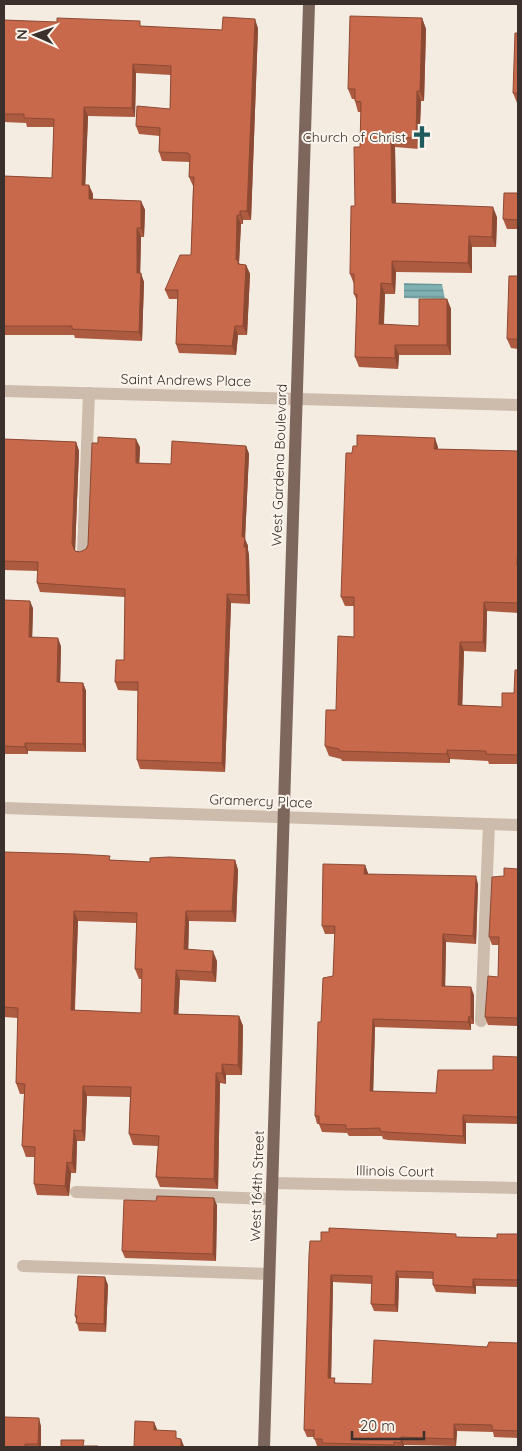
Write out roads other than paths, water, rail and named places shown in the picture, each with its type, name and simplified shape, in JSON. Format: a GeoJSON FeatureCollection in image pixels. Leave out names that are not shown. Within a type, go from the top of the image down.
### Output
{"type":"FeatureCollection","features":[{"type":"Feature","properties":{"kind":"main road","name":"West Gardena Boulevard"},"geometry":{"type":"LineString","coordinates":[[280,927],[308,4]]}},
{"type":"Feature","properties":{"kind":"main road","name":"West 164th Street"},"geometry":{"type":"LineString","coordinates":[[264,1447],[280,927]]}},
{"type":"Feature","properties":{"kind":"street","name":"Saint Andrews Place"},"geometry":{"type":"LineString","coordinates":[[4,391],[518,405]]}},
{"type":"Feature","properties":{"kind":"street"},"geometry":{"type":"LineString","coordinates":[[83,553],[89,393]]}},
{"type":"Feature","properties":{"kind":"street","name":"Gramercy Place"},"geometry":{"type":"LineString","coordinates":[[4,808],[518,825]]}},
{"type":"Feature","properties":{"kind":"street"},"geometry":{"type":"LineString","coordinates":[[481,1021],[489,824]]}},
{"type":"Feature","properties":{"kind":"street","name":"Illinois Court"},"geometry":{"type":"LineString","coordinates":[[272,1183],[518,1188]]}},
{"type":"Feature","properties":{"kind":"street"},"geometry":{"type":"LineString","coordinates":[[76,1192],[272,1199]]}},
{"type":"Feature","properties":{"kind":"street"},"geometry":{"type":"LineString","coordinates":[[23,1266],[269,1274]]}},
{"type":"Feature","properties":{"kind":"water"},"geometry":{"type":"Polygon","coordinates":[[[404,283],[442,284],[445,299],[404,298],[404,283]]]}},
{"type":"Feature","properties":{"kind":"place","name":"Church of Christ"},"geometry":{"type":"Point","coordinates":[422,137]}}]}
